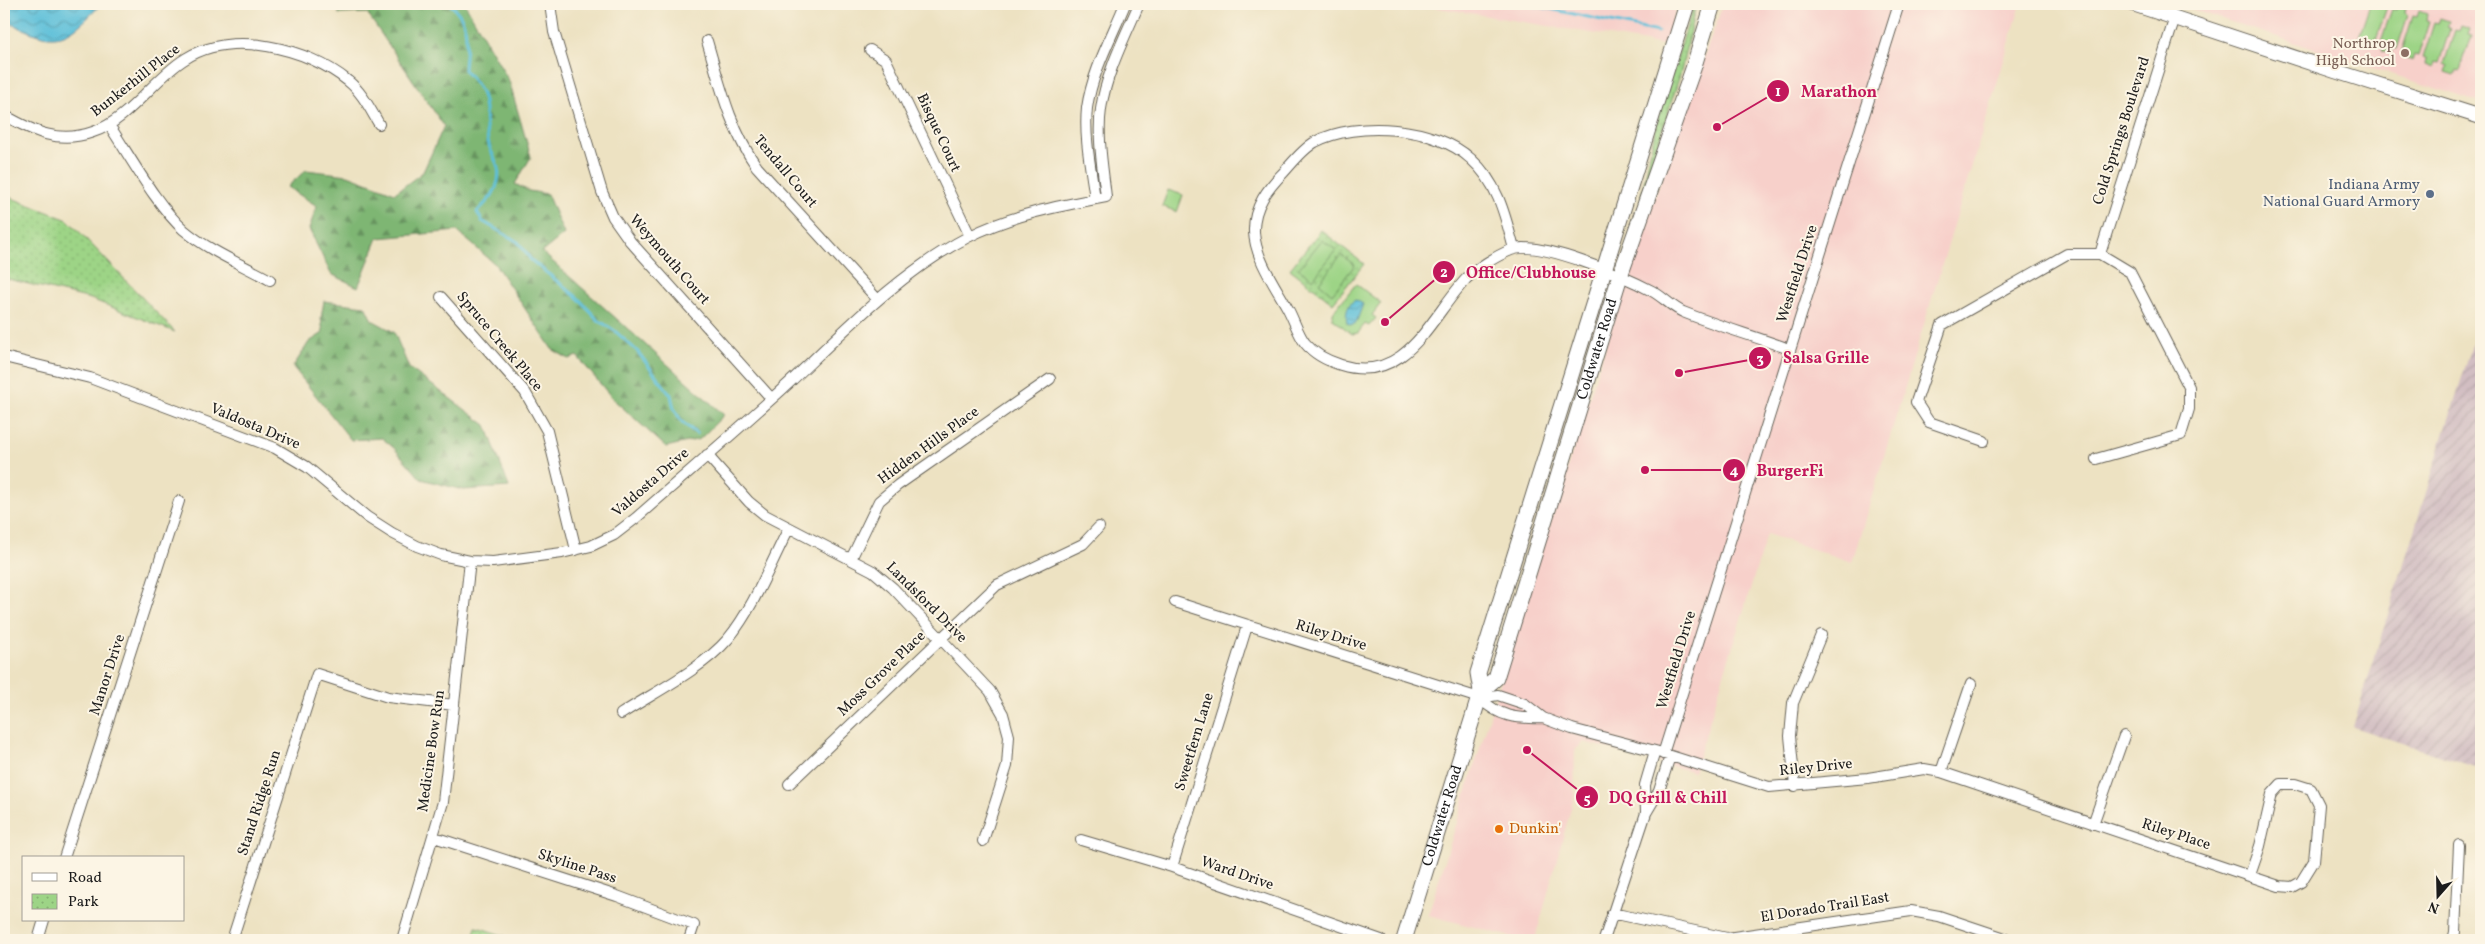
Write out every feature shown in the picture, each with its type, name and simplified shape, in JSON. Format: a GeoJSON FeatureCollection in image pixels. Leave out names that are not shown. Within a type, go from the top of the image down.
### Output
{"type":"FeatureCollection","features":[{"type":"Feature","properties":{"kind":"main road","name":"Coldwater Road"},"geometry":{"type":"LineString","coordinates":[[1404,940],[1480,694],[1478,673],[1687,4]]}},
{"type":"Feature","properties":{"kind":"main road","name":"Coldwater Road"},"geometry":{"type":"LineString","coordinates":[[1480,694],[1496,678],[1620,276],[1693,69],[1713,4]]}},
{"type":"Feature","properties":{"kind":"main road"},"geometry":{"type":"LineString","coordinates":[[2133,4],[2335,72],[2481,117]]}},
{"type":"Feature","properties":{"kind":"street","name":"Weymouth Court"},"geometry":{"type":"LineString","coordinates":[[550,4],[556,41],[602,192],[613,217],[630,241],[771,398]]}},
{"type":"Feature","properties":{"kind":"street"},"geometry":{"type":"LineString","coordinates":[[1095,199],[1087,141],[1087,107],[1098,69],[1125,4]]}},
{"type":"Feature","properties":{"kind":"street","name":"Valdosta Drive"},"geometry":{"type":"LineString","coordinates":[[4,356],[90,378],[275,448],[307,466],[367,516],[392,533],[417,546],[470,562],[513,560],[591,546],[614,535],[636,518],[878,300],[934,256],[970,236],[1009,220],[1047,208],[1106,197],[1101,145],[1101,109],[1110,74],[1139,4]]}},
{"type":"Feature","properties":{"kind":"street","name":"Westfield Drive"},"geometry":{"type":"LineString","coordinates":[[1663,754],[1789,349],[1900,4]]}},
{"type":"Feature","properties":{"kind":"street","name":"Cold Springs Boulevard"},"geometry":{"type":"LineString","coordinates":[[2100,254],[2133,143],[2175,17]]}},
{"type":"Feature","properties":{"kind":"street","name":"Tendall Court"},"geometry":{"type":"LineString","coordinates":[[707,41],[732,123],[742,146],[757,167],[878,300]]}},
{"type":"Feature","properties":{"kind":"street","name":"Bunkerhill Place"},"geometry":{"type":"LineString","coordinates":[[4,115],[38,133],[58,137],[81,136],[109,124],[168,70],[186,58],[208,48],[233,42],[259,45],[308,58],[329,67],[355,88],[366,100],[379,124]]}},
{"type":"Feature","properties":{"kind":"street","name":"Bisque Court"},"geometry":{"type":"LineString","coordinates":[[870,50],[886,60],[970,236]]}},
{"type":"Feature","properties":{"kind":"street"},"geometry":{"type":"LineString","coordinates":[[109,124],[164,208],[184,230],[208,246],[270,280]]}},
{"type":"Feature","properties":{"kind":"street"},"geometry":{"type":"LineString","coordinates":[[1514,249],[1504,212],[1493,184],[1471,158],[1448,142],[1421,133],[1354,129],[1334,133],[1312,144],[1272,185],[1261,200],[1254,234],[1261,257],[1305,343],[1326,360],[1344,366],[1365,370],[1388,365],[1407,353],[1468,278],[1514,249],[1556,252],[1603,269],[1653,292],[1680,310],[1789,349]]}},
{"type":"Feature","properties":{"kind":"street"},"geometry":{"type":"LineString","coordinates":[[1984,441],[1929,422],[1916,402],[1942,325],[2067,254],[2100,254],[2130,272],[2189,387],[2189,409],[2180,435],[2096,459]]}},
{"type":"Feature","properties":{"kind":"street","name":"Spruce Creek Place"},"geometry":{"type":"LineString","coordinates":[[441,298],[525,392],[547,431],[576,550]]}},
{"type":"Feature","properties":{"kind":"street","name":"Hidden Hills Place"},"geometry":{"type":"LineString","coordinates":[[851,560],[879,501],[898,485],[1050,379]]}},
{"type":"Feature","properties":{"kind":"street","name":"Landsford Drive"},"geometry":{"type":"LineString","coordinates":[[707,455],[749,502],[765,515],[873,572],[893,588],[990,691],[1003,714],[1009,736],[1007,766],[983,841]]}},
{"type":"Feature","properties":{"kind":"street","name":"Manor Drive"},"geometry":{"type":"LineString","coordinates":[[65,856],[179,501]]}},
{"type":"Feature","properties":{"kind":"street","name":"Moss Grove Place"},"geometry":{"type":"LineString","coordinates":[[789,784],[997,585],[1083,544],[1099,526]]}},
{"type":"Feature","properties":{"kind":"street"},"geometry":{"type":"LineString","coordinates":[[621,714],[700,663],[726,641],[740,622],[789,528]]}},
{"type":"Feature","properties":{"kind":"street","name":"Medicine Bow Run"},"geometry":{"type":"LineString","coordinates":[[402,940],[443,802],[470,562]]}},
{"type":"Feature","properties":{"kind":"street","name":"Riley Drive"},"geometry":{"type":"LineString","coordinates":[[1175,602],[1247,626],[1480,694],[1498,695],[1525,704],[1543,718]]}},
{"type":"Feature","properties":{"kind":"street","name":"Sweetfern Lane"},"geometry":{"type":"LineString","coordinates":[[1172,867],[1247,626]]}},
{"type":"Feature","properties":{"kind":"street"},"geometry":{"type":"LineString","coordinates":[[1795,786],[1790,736],[1793,703],[1820,635]]}},
{"type":"Feature","properties":{"kind":"street","name":"Stand Ridge Run"},"geometry":{"type":"LineString","coordinates":[[232,940],[317,674],[388,696],[454,705]]}},
{"type":"Feature","properties":{"kind":"street"},"geometry":{"type":"LineString","coordinates":[[1941,772],[1971,684]]}},
{"type":"Feature","properties":{"kind":"street","name":"Riley Drive"},"geometry":{"type":"LineString","coordinates":[[1480,694],[1493,711],[1518,719],[1543,718],[1769,788],[1924,769],[1941,772],[2093,824]]}},
{"type":"Feature","properties":{"kind":"street"},"geometry":{"type":"LineString","coordinates":[[2093,824],[2124,736]]}},
{"type":"Feature","properties":{"kind":"street"},"geometry":{"type":"LineString","coordinates":[[1646,812],[1645,785],[1663,754]]}},
{"type":"Feature","properties":{"kind":"street"},"geometry":{"type":"LineString","coordinates":[[1604,940],[1646,812],[1659,791],[1663,754]]}},
{"type":"Feature","properties":{"kind":"street","name":"Riley Place"},"geometry":{"type":"LineString","coordinates":[[2093,824],[2279,886],[2292,888],[2301,882],[2314,861],[2320,805],[2311,789],[2296,784],[2281,784],[2272,794],[2260,846],[2250,875]]}},
{"type":"Feature","properties":{"kind":"street","name":"Skyline Pass"},"geometry":{"type":"LineString","coordinates":[[434,837],[619,896],[694,925],[689,940]]}},
{"type":"Feature","properties":{"kind":"street","name":"Ward Drive"},"geometry":{"type":"LineString","coordinates":[[1082,840],[1172,867],[1381,940]]}},
{"type":"Feature","properties":{"kind":"street"},"geometry":{"type":"LineString","coordinates":[[2453,940],[2459,845]]}},
{"type":"Feature","properties":{"kind":"street","name":"El Dorado Trail East"},"geometry":{"type":"LineString","coordinates":[[1612,913],[1727,938],[1912,910],[1939,916],[2011,940]]}},
{"type":"Feature","properties":{"kind":"street"},"geometry":{"type":"LineString","coordinates":[[38,940],[43,922]]}},
{"type":"Feature","properties":{"kind":"shaded area"},"geometry":{"type":"Polygon","coordinates":[[[1414,4],[1678,4],[1665,45],[1414,4]]]}},
{"type":"Feature","properties":{"kind":"shaded area"},"geometry":{"type":"Polygon","coordinates":[[[1723,4],[2021,4],[1852,562],[1767,534],[1694,772],[1584,742],[1575,750],[1574,797],[1535,940],[1523,940],[1428,915],[1631,264],[1723,4]]]}},
{"type":"Feature","properties":{"kind":"shaded area","name":"Northrop High School"},"geometry":{"type":"Polygon","coordinates":[[[2176,4],[2481,4],[2481,103],[2176,4]]]}},
{"type":"Feature","properties":{"kind":"shaded area"},"geometry":{"type":"Polygon","coordinates":[[[2481,316],[2481,769],[2353,727],[2481,316]]]}},
{"type":"Feature","properties":{"kind":"green space"},"geometry":{"type":"Polygon","coordinates":[[[337,4],[465,4],[509,81],[531,157],[515,184],[529,191],[547,194],[564,234],[542,252],[724,415],[700,439],[666,447],[613,399],[577,356],[569,359],[552,349],[495,264],[457,231],[378,238],[358,287],[331,274],[309,229],[317,206],[287,187],[306,170],[348,175],[395,193],[423,172],[444,126],[367,13],[339,14],[337,4]]]}},
{"type":"Feature","properties":{"kind":"green space"},"geometry":{"type":"Polygon","coordinates":[[[1694,4],[1696,4],[1681,72],[1641,197],[1657,121],[1694,4]]]}},
{"type":"Feature","properties":{"kind":"green space"},"geometry":{"type":"Polygon","coordinates":[[[2370,4],[2387,7],[2375,42],[2359,37],[2370,4]]]}},
{"type":"Feature","properties":{"kind":"green space"},"geometry":{"type":"Polygon","coordinates":[[[2397,4],[2406,7],[2405,13],[2408,15],[2397,49],[2393,48],[2391,54],[2382,51],[2384,45],[2380,44],[2392,9],[2396,10],[2397,4]]]}},
{"type":"Feature","properties":{"kind":"green space"},"geometry":{"type":"Polygon","coordinates":[[[2419,11],[2427,14],[2426,20],[2429,21],[2418,56],[2414,55],[2412,61],[2403,58],[2405,52],[2402,51],[2413,16],[2417,17],[2419,11]]]}},
{"type":"Feature","properties":{"kind":"green space"},"geometry":{"type":"Polygon","coordinates":[[[2440,18],[2449,21],[2447,27],[2450,29],[2439,63],[2435,62],[2433,68],[2425,65],[2426,59],[2423,58],[2434,23],[2438,24],[2440,18]]]}},
{"type":"Feature","properties":{"kind":"green space"},"geometry":{"type":"Polygon","coordinates":[[[2461,25],[2470,28],[2468,34],[2472,35],[2460,70],[2457,69],[2455,75],[2446,72],[2448,66],[2444,64],[2455,30],[2459,31],[2461,25]]]}},
{"type":"Feature","properties":{"kind":"green space"},"geometry":{"type":"Polygon","coordinates":[[[1168,190],[1183,195],[1177,212],[1162,206],[1168,190]]]}},
{"type":"Feature","properties":{"kind":"green space"},"geometry":{"type":"Polygon","coordinates":[[[4,195],[68,220],[175,332],[91,299],[4,278],[4,195]]]}},
{"type":"Feature","properties":{"kind":"green space"},"geometry":{"type":"Polygon","coordinates":[[[1321,230],[1364,264],[1333,303],[1290,269],[1321,230]]]}},
{"type":"Feature","properties":{"kind":"green space"},"geometry":{"type":"Polygon","coordinates":[[[1322,240],[1336,250],[1313,279],[1299,268],[1322,240]]]}},
{"type":"Feature","properties":{"kind":"green space"},"geometry":{"type":"Polygon","coordinates":[[[1341,255],[1355,265],[1332,294],[1319,283],[1341,255]]]}},
{"type":"Feature","properties":{"kind":"green space"},"geometry":{"type":"Polygon","coordinates":[[[1356,284],[1381,303],[1372,315],[1376,318],[1369,326],[1365,324],[1358,333],[1352,334],[1333,319],[1333,312],[1356,284]]]}},
{"type":"Feature","properties":{"kind":"green space"},"geometry":{"type":"Polygon","coordinates":[[[324,301],[365,306],[372,320],[394,332],[409,368],[486,425],[509,487],[463,490],[421,479],[394,448],[382,438],[351,440],[293,367],[309,342],[323,333],[321,318],[324,301]]]}},
{"type":"Feature","properties":{"kind":"green space"},"geometry":{"type":"Polygon","coordinates":[[[477,927],[517,940],[472,940],[477,927]]]}},
{"type":"Feature","properties":{"kind":"water"},"geometry":{"type":"Polygon","coordinates":[[[4,4],[101,4],[67,34],[47,37],[35,34],[4,20],[4,4]]]}},
{"type":"Feature","properties":{"kind":"water"},"geometry":{"type":"Polygon","coordinates":[[[1356,300],[1363,304],[1356,323],[1352,325],[1347,323],[1346,316],[1349,306],[1356,300]]]}},
{"type":"Feature","properties":{"kind":"waterway"},"geometry":{"type":"LineString","coordinates":[[450,4],[457,11],[465,27],[464,70],[474,81],[483,98],[489,145],[499,175],[495,191],[477,212],[482,221],[518,242],[531,260],[578,298],[598,320],[615,331],[637,351],[671,395],[674,409],[682,422],[697,434]]}},
{"type":"Feature","properties":{"kind":"waterway"},"geometry":{"type":"LineString","coordinates":[[1527,4],[1658,32]]}},
{"type":"Feature","properties":{"kind":"place","name":"Northrop High School"},"geometry":{"type":"Point","coordinates":[2405,53]}},
{"type":"Feature","properties":{"kind":"place","name":"Marathon"},"geometry":{"type":"Point","coordinates":[1717,127]}},
{"type":"Feature","properties":{"kind":"place","name":"Indiana Army National Guard Armory"},"geometry":{"type":"Point","coordinates":[2430,194]}},
{"type":"Feature","properties":{"kind":"place","name":"Office/Clubhouse"},"geometry":{"type":"Point","coordinates":[1385,322]}},
{"type":"Feature","properties":{"kind":"place","name":"Salsa Grille"},"geometry":{"type":"Point","coordinates":[1679,373]}},
{"type":"Feature","properties":{"kind":"place","name":"BurgerFi"},"geometry":{"type":"Point","coordinates":[1645,470]}},
{"type":"Feature","properties":{"kind":"place","name":"DQ Grill & Chill"},"geometry":{"type":"Point","coordinates":[1527,750]}},
{"type":"Feature","properties":{"kind":"place","name":"Dunkin'"},"geometry":{"type":"Point","coordinates":[1499,829]}}]}
